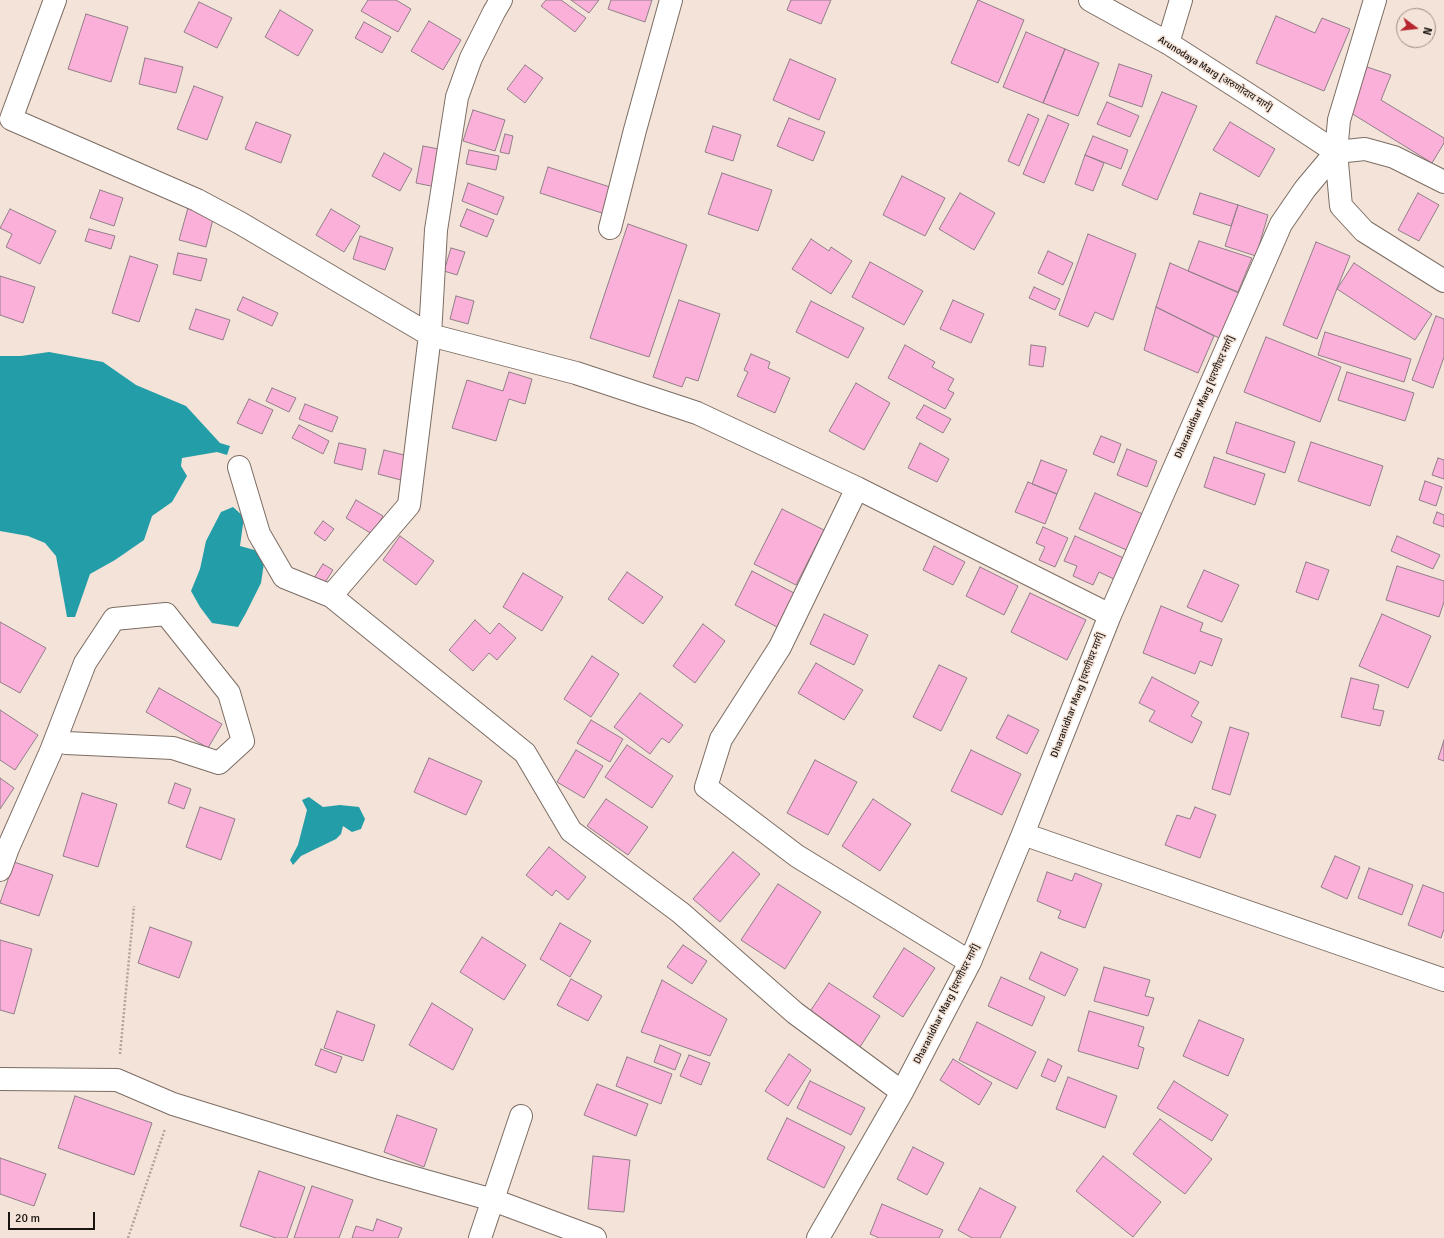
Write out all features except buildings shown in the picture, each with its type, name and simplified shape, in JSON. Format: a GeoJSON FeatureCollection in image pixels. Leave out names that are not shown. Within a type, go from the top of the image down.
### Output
{"type":"FeatureCollection","features":[{"type":"Feature","properties":{"kind":"street"},"geometry":{"type":"LineString","coordinates":[[55,0],[6,117],[203,203],[240,223],[430,335],[576,372],[697,413],[857,488],[1110,615]]}},
{"type":"Feature","properties":{"kind":"street"},"geometry":{"type":"LineString","coordinates":[[331,596],[409,505],[430,335],[436,230],[457,98],[471,58],[501,0]]}},
{"type":"Feature","properties":{"kind":"street"},"geometry":{"type":"LineString","coordinates":[[610,228],[671,0]]}},
{"type":"Feature","properties":{"kind":"street","name":"Arunodaya Marg [अरुणोदा‍य मार्ग]"},"geometry":{"type":"LineString","coordinates":[[1090,0],[1168,43],[1336,152]]}},
{"type":"Feature","properties":{"kind":"street"},"geometry":{"type":"LineString","coordinates":[[1168,43],[1181,0]]}},
{"type":"Feature","properties":{"kind":"street"},"geometry":{"type":"LineString","coordinates":[[1376,0],[1339,120],[1336,152],[1341,206],[1364,231],[1444,281]]}},
{"type":"Feature","properties":{"kind":"street"},"geometry":{"type":"LineString","coordinates":[[1336,152],[1365,149],[1394,157],[1444,182]]}},
{"type":"Feature","properties":{"kind":"street","name":"Dharanidhar Marg [धरणीधर मार्ग]"},"geometry":{"type":"LineString","coordinates":[[818,1238],[902,1092],[970,962],[1024,834],[1110,615],[1281,224],[1305,190],[1336,152]]}},
{"type":"Feature","properties":{"kind":"street"},"geometry":{"type":"LineString","coordinates":[[238,467],[259,534],[284,577],[331,596],[525,753],[571,831],[680,913],[795,1013],[902,1092]]}},
{"type":"Feature","properties":{"kind":"street"},"geometry":{"type":"LineString","coordinates":[[857,488],[780,647],[721,739],[706,787],[797,856],[970,962]]}},
{"type":"Feature","properties":{"kind":"street"},"geometry":{"type":"LineString","coordinates":[[0,870],[8,848],[51,751],[85,663],[114,620],[166,614],[229,693],[243,741],[219,763],[173,748],[66,743]]}},
{"type":"Feature","properties":{"kind":"street"},"geometry":{"type":"LineString","coordinates":[[1024,834],[1444,980]]}},
{"type":"Feature","properties":{"kind":"street"},"geometry":{"type":"LineString","coordinates":[[0,1079],[117,1080],[173,1104],[383,1169],[493,1200],[595,1238]]}},
{"type":"Feature","properties":{"kind":"street"},"geometry":{"type":"LineString","coordinates":[[480,1238],[521,1116]]}},
{"type":"Feature","properties":{"kind":"path"},"geometry":{"type":"LineString","coordinates":[[117,1080],[134,906]]}},
{"type":"Feature","properties":{"kind":"path"},"geometry":{"type":"LineString","coordinates":[[128,1238],[173,1104]]}},
{"type":"Feature","properties":{"kind":"water"},"geometry":{"type":"Polygon","coordinates":[[[49,352],[103,362],[136,385],[186,406],[220,443],[230,446],[227,455],[217,452],[182,458],[181,466],[187,476],[172,502],[152,516],[144,540],[115,560],[90,574],[75,617],[67,617],[56,556],[45,543],[28,536],[0,531],[0,356],[21,356],[49,352]]]}},
{"type":"Feature","properties":{"kind":"water"},"geometry":{"type":"Polygon","coordinates":[[[233,507],[244,517],[240,546],[258,551],[264,563],[261,583],[238,627],[212,623],[200,607],[191,591],[200,569],[206,541],[221,512],[233,507]]]}},
{"type":"Feature","properties":{"kind":"water"},"geometry":{"type":"Polygon","coordinates":[[[309,797],[323,807],[340,805],[359,807],[365,819],[361,829],[352,832],[343,826],[341,834],[336,839],[301,856],[293,865],[290,860],[298,845],[307,810],[302,800],[309,797]]]}}]}
